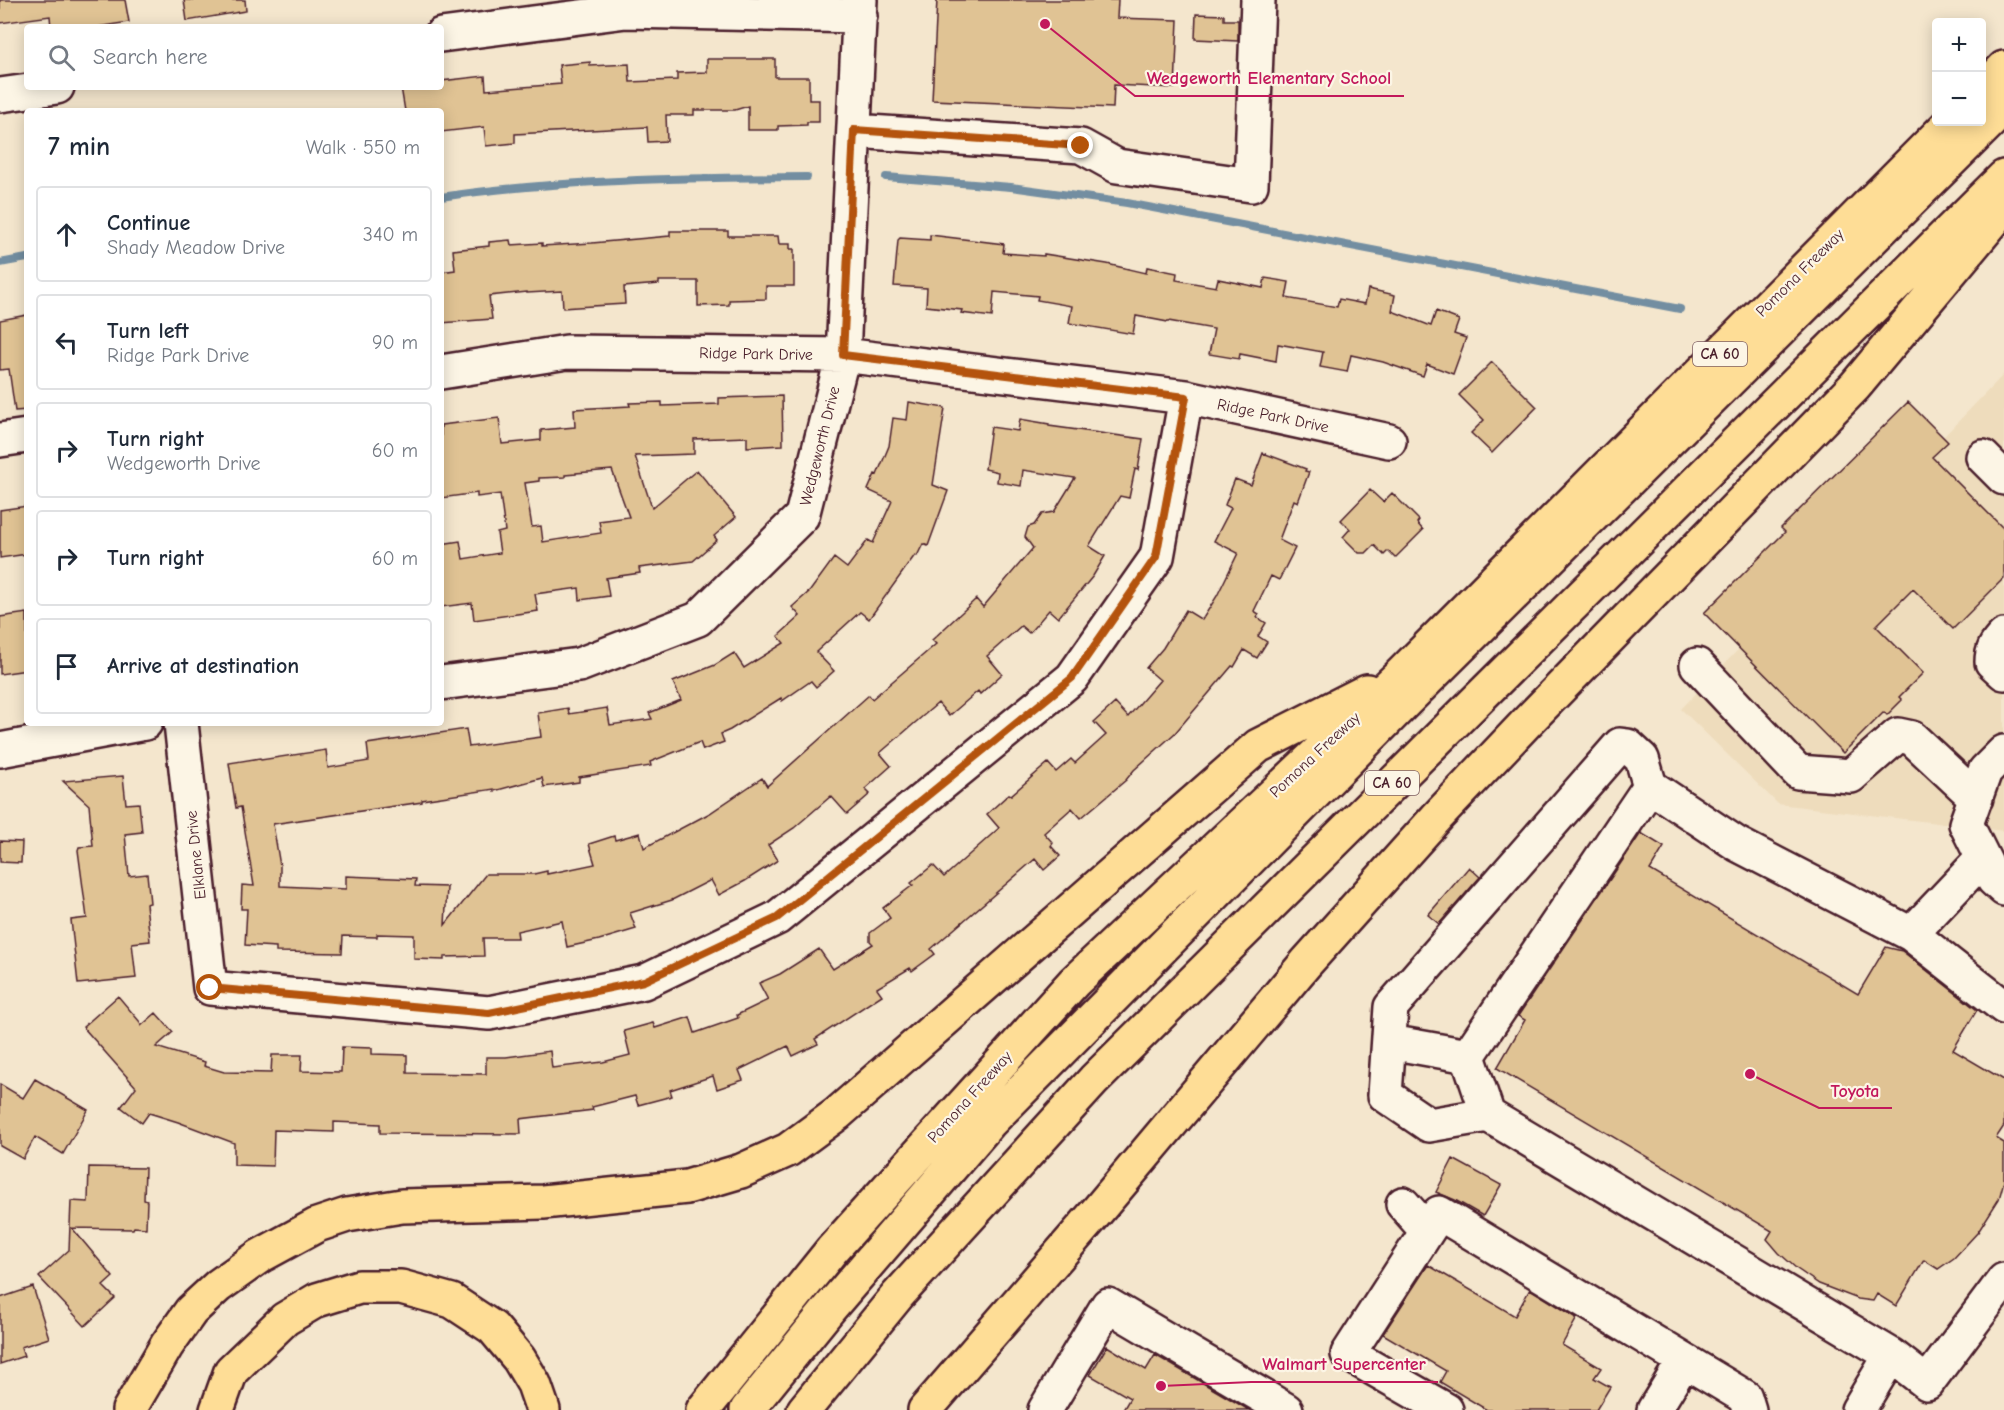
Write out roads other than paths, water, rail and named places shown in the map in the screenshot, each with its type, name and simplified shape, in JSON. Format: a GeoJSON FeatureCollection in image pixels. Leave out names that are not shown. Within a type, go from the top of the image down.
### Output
{"type":"FeatureCollection","features":[{"type":"Feature","properties":{"kind":"highway"},"geometry":{"type":"LineString","coordinates":[[1986,87],[2004,68]]}},
{"type":"Feature","properties":{"kind":"highway"},"geometry":{"type":"LineString","coordinates":[[747,1410],[829,1309],[989,1123],[1397,710],[2004,108]]}},
{"type":"Feature","properties":{"kind":"highway","name":"Pomona Freeway"},"geometry":{"type":"LineString","coordinates":[[703,1410],[832,1250],[1074,982],[1399,676],[1947,126]]}},
{"type":"Feature","properties":{"kind":"highway"},"geometry":{"type":"LineString","coordinates":[[766,1410],[822,1340],[997,1142],[1341,789],[2004,133]]}},
{"type":"Feature","properties":{"kind":"highway","name":"CA 60"},"geometry":{"type":"LineString","coordinates":[[804,1410],[898,1295],[1094,1080],[2004,177]]}},
{"type":"Feature","properties":{"kind":"highway"},"geometry":{"type":"LineString","coordinates":[[925,1410],[1099,1209],[1313,954],[1528,721],[1855,386],[2004,208]]}},
{"type":"Feature","properties":{"kind":"highway"},"geometry":{"type":"LineString","coordinates":[[129,1410],[167,1344],[191,1311],[218,1286],[260,1257],[317,1225],[347,1215],[402,1206],[543,1202],[687,1187],[741,1171],[788,1150],[837,1114],[1258,746],[1399,676]]}},
{"type":"Feature","properties":{"kind":"highway"},"geometry":{"type":"LineString","coordinates":[[217,1410],[231,1371],[285,1319],[317,1300],[359,1287],[401,1287],[452,1301],[493,1328],[519,1359],[534,1384],[543,1410]]}},
{"type":"Feature","properties":{"kind":"street"},"geometry":{"type":"LineString","coordinates":[[854,130],[1081,146],[1117,166],[1251,185],[1258,0]]}},
{"type":"Feature","properties":{"kind":"street"},"geometry":{"type":"LineString","coordinates":[[444,35],[626,11],[860,8]]}},
{"type":"Feature","properties":{"kind":"street","name":"Wedgeworth Drive"},"geometry":{"type":"LineString","coordinates":[[444,683],[579,665],[698,619],[802,516],[843,355],[860,8]]}},
{"type":"Feature","properties":{"kind":"street"},"geometry":{"type":"LineString","coordinates":[[0,95],[36,90]]}},
{"type":"Feature","properties":{"kind":"street","name":"Ridge Park Drive"},"geometry":{"type":"LineString","coordinates":[[444,372],[567,352],[843,355],[1186,397],[1389,441]]}},
{"type":"Feature","properties":{"kind":"street","name":"Elklane Drive"},"geometry":{"type":"LineString","coordinates":[[181,726],[210,988],[489,1013],[644,981],[777,918],[1072,678],[1156,557],[1186,397]]}},
{"type":"Feature","properties":{"kind":"street"},"geometry":{"type":"LineString","coordinates":[[0,440],[24,436]]}},
{"type":"Feature","properties":{"kind":"street"},"geometry":{"type":"LineString","coordinates":[[2004,636],[1997,642],[1992,652],[1992,662],[2004,673]]}},
{"type":"Feature","properties":{"kind":"street"},"geometry":{"type":"LineString","coordinates":[[1697,665],[1798,772],[1851,776],[1898,735],[1912,738],[1976,798]]}},
{"type":"Feature","properties":{"kind":"street"},"geometry":{"type":"LineString","coordinates":[[0,750],[129,726]]}},
{"type":"Feature","properties":{"kind":"street"},"geometry":{"type":"LineString","coordinates":[[2004,1007],[1911,934],[1737,844],[1650,786],[1642,759],[1628,746],[1620,746],[1391,1007],[1385,1095],[1429,1125],[1488,1115],[1891,1355],[1928,1383],[2004,1280]]}},
{"type":"Feature","properties":{"kind":"street"},"geometry":{"type":"LineString","coordinates":[[2004,752],[1985,771],[1966,824],[1994,880],[2004,889]]}},
{"type":"Feature","properties":{"kind":"street"},"geometry":{"type":"LineString","coordinates":[[1468,1056],[1650,786]]}},
{"type":"Feature","properties":{"kind":"street"},"geometry":{"type":"LineString","coordinates":[[1911,934],[1983,858]]}},
{"type":"Feature","properties":{"kind":"street"},"geometry":{"type":"LineString","coordinates":[[1390,1042],[1468,1056]]}},
{"type":"Feature","properties":{"kind":"street"},"geometry":{"type":"LineString","coordinates":[[1468,1056],[1488,1115]]}},
{"type":"Feature","properties":{"kind":"street"},"geometry":{"type":"LineString","coordinates":[[1403,1204],[1426,1231]]}},
{"type":"Feature","properties":{"kind":"street"},"geometry":{"type":"LineString","coordinates":[[1446,1410],[1348,1354],[1439,1213],[1745,1397],[1749,1410]]}},
{"type":"Feature","properties":{"kind":"street"},"geometry":{"type":"LineString","coordinates":[[1045,1410],[1108,1305],[1286,1410]]}},
{"type":"Feature","properties":{"kind":"street"},"geometry":{"type":"LineString","coordinates":[[1858,1410],[1891,1355]]}},
{"type":"Feature","properties":{"kind":"street"},"geometry":{"type":"LineString","coordinates":[[1654,1410],[1684,1360]]}},
{"type":"Feature","properties":{"kind":"waterway"},"geometry":{"type":"LineString","coordinates":[[444,197],[578,183],[807,177]]}},
{"type":"Feature","properties":{"kind":"waterway"},"geometry":{"type":"LineString","coordinates":[[886,177],[1011,187],[1127,203],[1680,309]]}},
{"type":"Feature","properties":{"kind":"waterway"},"geometry":{"type":"LineString","coordinates":[[0,263],[24,259]]}},
{"type":"Feature","properties":{"kind":"place","name":"Wedgeworth Elementary School"},"geometry":{"type":"Point","coordinates":[1045,24]}},
{"type":"Feature","properties":{"kind":"place","name":"Toyota"},"geometry":{"type":"Point","coordinates":[1750,1074]}},
{"type":"Feature","properties":{"kind":"place","name":"Walmart Supercenter"},"geometry":{"type":"Point","coordinates":[1161,1386]}}]}
